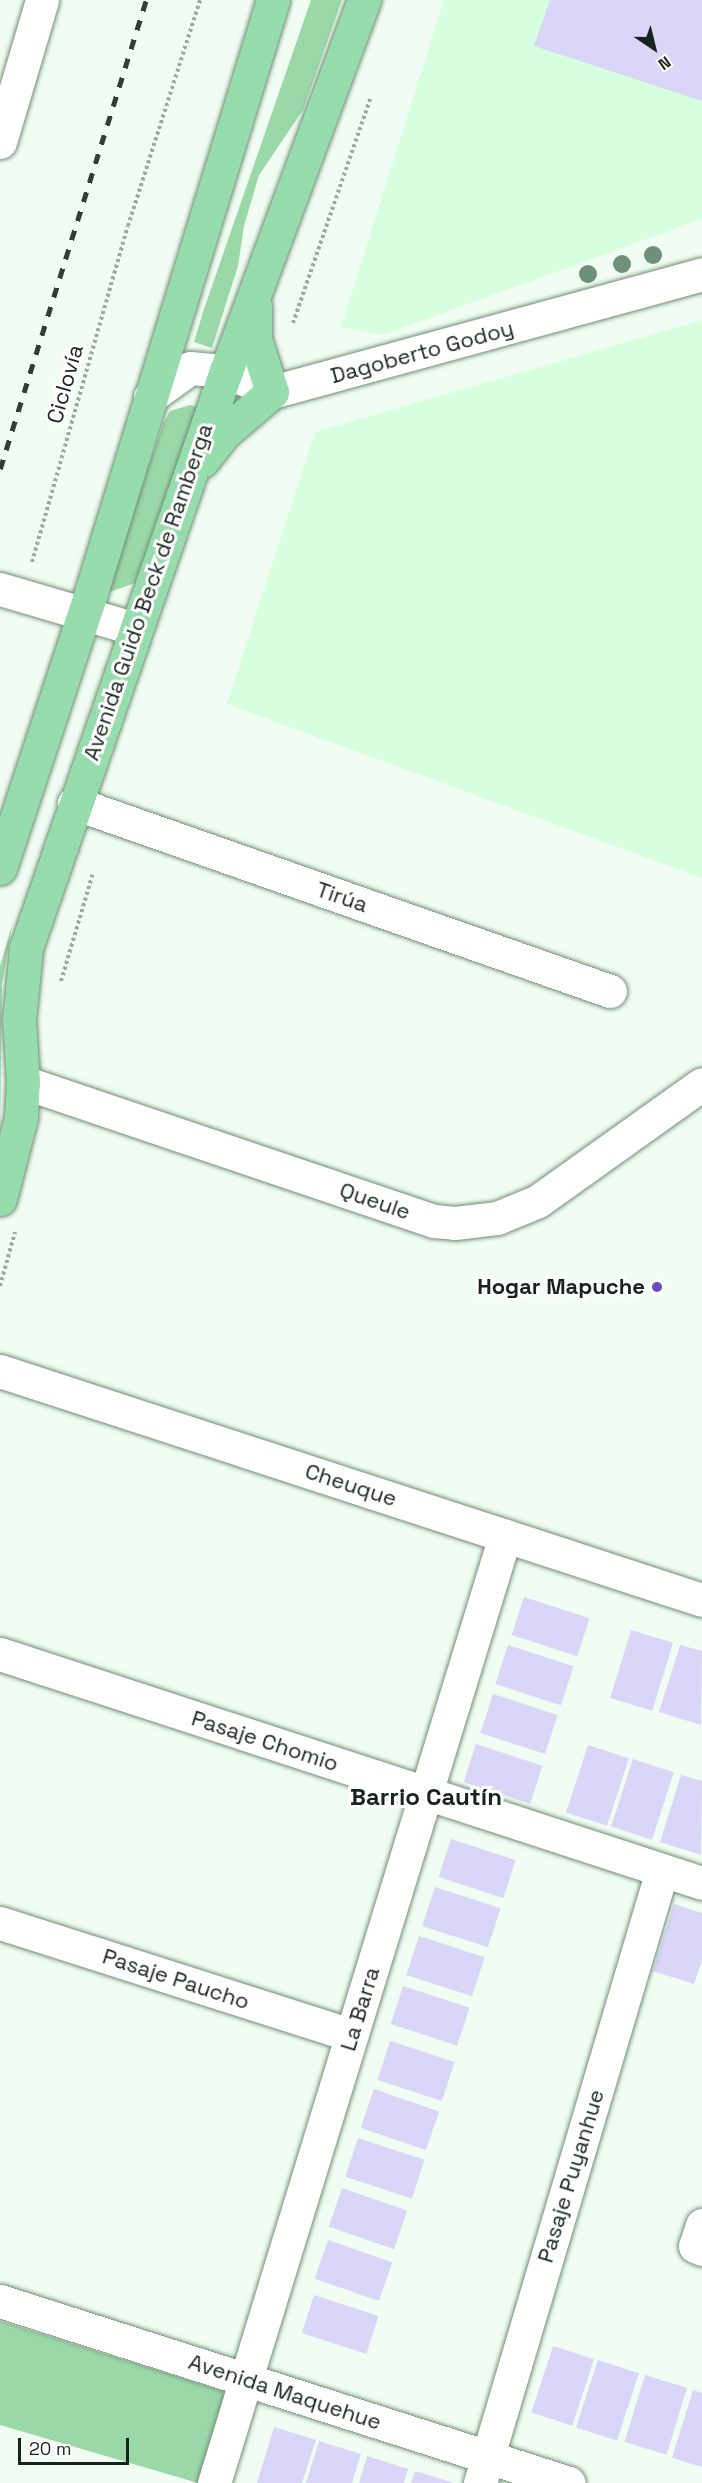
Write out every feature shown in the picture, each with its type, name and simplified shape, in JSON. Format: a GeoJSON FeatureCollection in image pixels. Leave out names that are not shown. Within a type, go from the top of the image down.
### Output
{"type":"FeatureCollection","features":[{"type":"Feature","properties":{"kind":"main road"},"geometry":{"type":"LineString","coordinates":[[0,868],[84,614],[273,0]]}},
{"type":"Feature","properties":{"kind":"main road","name":"Avenida Guido Beck de Ramberga"},"geometry":{"type":"LineString","coordinates":[[0,1199],[16,1140],[23,1082],[19,1020],[26,948],[74,803],[226,371],[364,0]]}},
{"type":"Feature","properties":{"kind":"main road"},"geometry":{"type":"LineString","coordinates":[[185,487],[224,433],[272,392],[255,339],[258,284]]}},
{"type":"Feature","properties":{"kind":"street"},"geometry":{"type":"LineString","coordinates":[[2,129],[42,0]]}},
{"type":"Feature","properties":{"kind":"street","name":"Dagoberto Godoy"},"geometry":{"type":"LineString","coordinates":[[272,392],[702,274]]}},
{"type":"Feature","properties":{"kind":"street"},"geometry":{"type":"LineString","coordinates":[[150,397],[190,368],[226,371],[272,392]]}},
{"type":"Feature","properties":{"kind":"street"},"geometry":{"type":"LineString","coordinates":[[0,589],[136,629]]}},
{"type":"Feature","properties":{"kind":"street","name":"Tirúa"},"geometry":{"type":"LineString","coordinates":[[74,803],[610,991]]}},
{"type":"Feature","properties":{"kind":"street","name":"Queule"},"geometry":{"type":"LineString","coordinates":[[23,1082],[434,1221],[455,1223],[497,1218],[538,1201],[702,1084]]}},
{"type":"Feature","properties":{"kind":"street","name":"Cheuque"},"geometry":{"type":"LineString","coordinates":[[0,1371],[702,1600]]}},
{"type":"Feature","properties":{"kind":"street","name":"La Barra"},"geometry":{"type":"LineString","coordinates":[[214,2483],[505,1536]]}},
{"type":"Feature","properties":{"kind":"street","name":"Pasaje Chomio"},"geometry":{"type":"LineString","coordinates":[[0,1654],[702,1882]]}},
{"type":"Feature","properties":{"kind":"street","name":"Pasaje Puyanhue"},"geometry":{"type":"LineString","coordinates":[[484,2470],[662,1870]]}},
{"type":"Feature","properties":{"kind":"street","name":"Pasaje Paucho"},"geometry":{"type":"LineString","coordinates":[[0,1923],[351,2035]]}},
{"type":"Feature","properties":{"kind":"street"},"geometry":{"type":"LineString","coordinates":[[702,2225],[695,2246],[702,2249]]}},
{"type":"Feature","properties":{"kind":"street","name":"Avenida Maquehue"},"geometry":{"type":"LineString","coordinates":[[0,2301],[246,2380],[484,2470],[569,2483]]}},
{"type":"Feature","properties":{"kind":"path","name":"Ciclovía"},"geometry":{"type":"LineString","coordinates":[[34,599],[32,556],[128,226],[200,0]]}},
{"type":"Feature","properties":{"kind":"path"},"geometry":{"type":"LineString","coordinates":[[292,326],[370,99]]}},
{"type":"Feature","properties":{"kind":"path"},"geometry":{"type":"LineString","coordinates":[[58,990],[110,815]]}},
{"type":"Feature","properties":{"kind":"path"},"geometry":{"type":"LineString","coordinates":[[0,1286],[15,1230]]}},
{"type":"Feature","properties":{"kind":"shaded area"},"geometry":{"type":"Polygon","coordinates":[[[311,0],[342,0],[303,110],[259,175],[244,226],[238,266],[212,348],[194,342],[311,0]]]}},
{"type":"Feature","properties":{"kind":"shaded area"},"geometry":{"type":"Polygon","coordinates":[[[444,0],[702,0],[702,219],[383,335],[341,327],[444,0]]]}},
{"type":"Feature","properties":{"kind":"shaded area"},"geometry":{"type":"Polygon","coordinates":[[[702,320],[702,878],[227,704],[315,432],[702,320]]]}},
{"type":"Feature","properties":{"kind":"shaded area"},"geometry":{"type":"Polygon","coordinates":[[[190,405],[197,407],[135,583],[104,594],[164,422],[170,411],[190,405]]]}},
{"type":"Feature","properties":{"kind":"shaded area"},"geometry":{"type":"Polygon","coordinates":[[[12,926],[2,984],[0,1136],[0,966],[12,926]]]}},
{"type":"Feature","properties":{"kind":"shaded area"},"geometry":{"type":"Polygon","coordinates":[[[0,2321],[223,2391],[224,2403],[198,2483],[0,2425],[0,2321]]]}},
{"type":"Feature","properties":{"kind":"building"},"geometry":{"type":"Polygon","coordinates":[[[550,0],[702,0],[702,101],[534,46],[550,0]]]}},
{"type":"Feature","properties":{"kind":"building"},"geometry":{"type":"Polygon","coordinates":[[[524,1597],[590,1618],[577,1656],[512,1635],[524,1597]]]}},
{"type":"Feature","properties":{"kind":"building"},"geometry":{"type":"Polygon","coordinates":[[[631,1630],[673,1643],[652,1711],[610,1698],[631,1630]]]}},
{"type":"Feature","properties":{"kind":"building"},"geometry":{"type":"Polygon","coordinates":[[[508,1645],[574,1666],[561,1705],[495,1684],[508,1645]]]}},
{"type":"Feature","properties":{"kind":"building"},"geometry":{"type":"Polygon","coordinates":[[[680,1645],[702,1651],[701,1725],[659,1712],[680,1645]]]}},
{"type":"Feature","properties":{"kind":"building"},"geometry":{"type":"Polygon","coordinates":[[[493,1694],[558,1715],[545,1754],[480,1733],[493,1694]]]}},
{"type":"Feature","properties":{"kind":"building"},"geometry":{"type":"Polygon","coordinates":[[[476,1744],[543,1766],[530,1804],[464,1782],[476,1744]]]}},
{"type":"Feature","properties":{"kind":"building"},"geometry":{"type":"Polygon","coordinates":[[[588,1745],[629,1758],[607,1826],[566,1813],[588,1745]]]}},
{"type":"Feature","properties":{"kind":"building"},"geometry":{"type":"Polygon","coordinates":[[[633,1759],[674,1772],[652,1840],[611,1827],[633,1759]]]}},
{"type":"Feature","properties":{"kind":"building"},"geometry":{"type":"Polygon","coordinates":[[[681,1775],[702,1781],[701,1855],[660,1842],[681,1775]]]}},
{"type":"Feature","properties":{"kind":"building"},"geometry":{"type":"Polygon","coordinates":[[[451,1839],[516,1860],[503,1898],[439,1877],[451,1839]]]}},
{"type":"Feature","properties":{"kind":"building"},"geometry":{"type":"Polygon","coordinates":[[[435,1887],[501,1908],[488,1947],[422,1926],[435,1887]]]}},
{"type":"Feature","properties":{"kind":"building"},"geometry":{"type":"Polygon","coordinates":[[[674,1904],[702,1913],[702,1960],[694,1984],[653,1971],[674,1904]]]}},
{"type":"Feature","properties":{"kind":"building"},"geometry":{"type":"Polygon","coordinates":[[[419,1936],[485,1957],[472,1996],[406,1975],[419,1936]]]}},
{"type":"Feature","properties":{"kind":"building"},"geometry":{"type":"Polygon","coordinates":[[[403,1986],[470,2008],[457,2046],[391,2024],[403,1986]]]}},
{"type":"Feature","properties":{"kind":"building"},"geometry":{"type":"Polygon","coordinates":[[[390,2041],[455,2062],[442,2101],[377,2080],[390,2041]]]}},
{"type":"Feature","properties":{"kind":"building"},"geometry":{"type":"Polygon","coordinates":[[[374,2089],[439,2111],[426,2150],[361,2128],[374,2089]]]}},
{"type":"Feature","properties":{"kind":"building"},"geometry":{"type":"Polygon","coordinates":[[[358,2138],[425,2160],[412,2199],[345,2177],[358,2138]]]}},
{"type":"Feature","properties":{"kind":"building"},"geometry":{"type":"Polygon","coordinates":[[[342,2188],[407,2210],[394,2249],[329,2227],[342,2188]]]}},
{"type":"Feature","properties":{"kind":"building"},"geometry":{"type":"Polygon","coordinates":[[[328,2240],[392,2262],[379,2301],[315,2279],[328,2240]]]}},
{"type":"Feature","properties":{"kind":"building"},"geometry":{"type":"Polygon","coordinates":[[[314,2295],[379,2316],[366,2354],[302,2333],[314,2295]]]}},
{"type":"Feature","properties":{"kind":"building"},"geometry":{"type":"Polygon","coordinates":[[[553,2346],[594,2359],[572,2426],[531,2413],[553,2346]]]}},
{"type":"Feature","properties":{"kind":"building"},"geometry":{"type":"Polygon","coordinates":[[[598,2360],[639,2373],[617,2441],[576,2428],[598,2360]]]}},
{"type":"Feature","properties":{"kind":"building"},"geometry":{"type":"Polygon","coordinates":[[[645,2375],[687,2388],[667,2455],[625,2442],[645,2375]]]}},
{"type":"Feature","properties":{"kind":"building"},"geometry":{"type":"Polygon","coordinates":[[[693,2390],[702,2393],[702,2467],[672,2458],[693,2390]]]}},
{"type":"Feature","properties":{"kind":"building"},"geometry":{"type":"Polygon","coordinates":[[[274,2427],[316,2440],[302,2483],[257,2483],[274,2427]]]}},
{"type":"Feature","properties":{"kind":"building"},"geometry":{"type":"Polygon","coordinates":[[[319,2441],[361,2454],[352,2483],[306,2483],[319,2441]]]}},
{"type":"Feature","properties":{"kind":"building"},"geometry":{"type":"Polygon","coordinates":[[[367,2456],[408,2469],[404,2483],[359,2483],[367,2456]]]}},
{"type":"Feature","properties":{"kind":"building"},"geometry":{"type":"Polygon","coordinates":[[[415,2471],[451,2482],[451,2483],[411,2483],[415,2471]]]}},
{"type":"Feature","properties":{"kind":"railway"},"geometry":{"type":"LineString","coordinates":[[0,469],[146,0]]}},
{"type":"Feature","properties":{"kind":"place","name":"Hogar Mapuche"},"geometry":{"type":"Point","coordinates":[657,1287]}},
{"type":"Feature","properties":{"kind":"district","name":"Barrio Cautín"},"geometry":{"type":"Point","coordinates":[426,1797]}}]}
